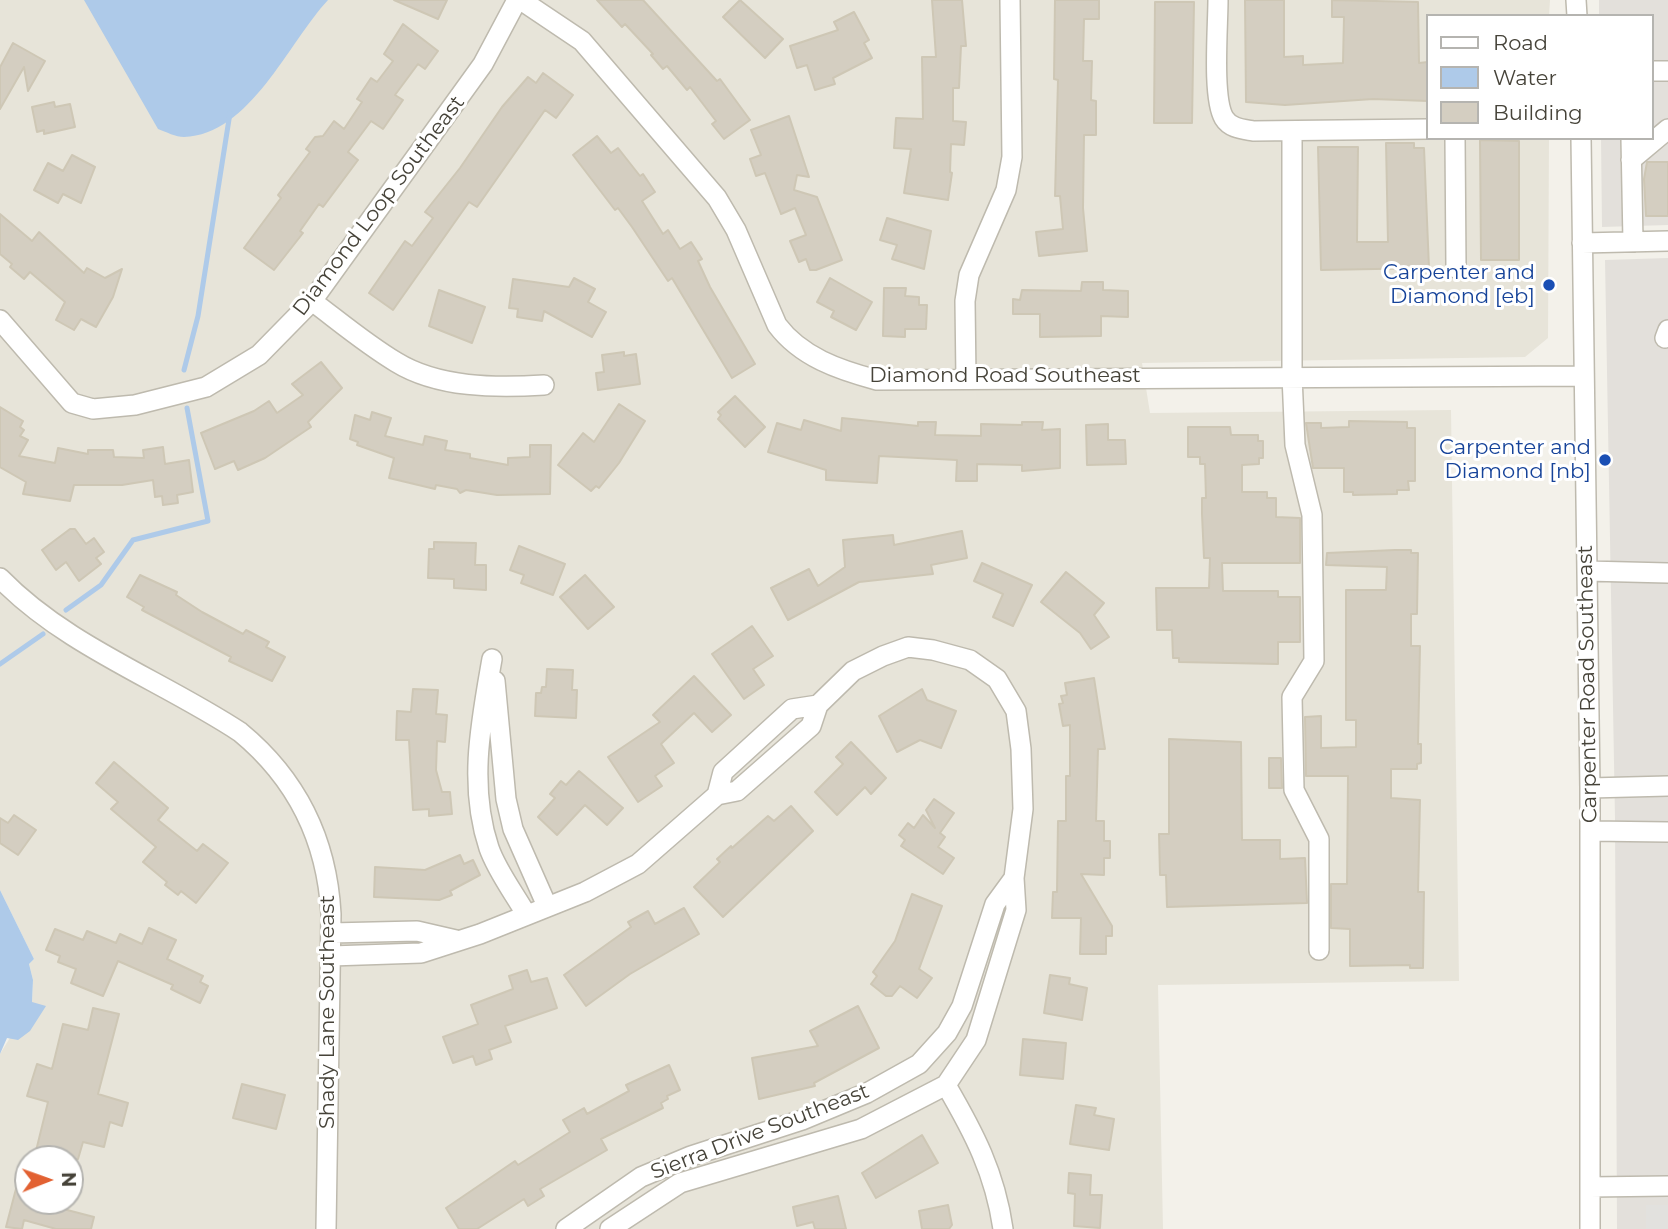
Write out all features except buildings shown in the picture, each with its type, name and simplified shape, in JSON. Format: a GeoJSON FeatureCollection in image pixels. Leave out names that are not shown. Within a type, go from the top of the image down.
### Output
{"type":"FeatureCollection","features":[{"type":"Feature","properties":{"kind":"street","name":"Diamond Loop Southeast"},"geometry":{"type":"LineString","coordinates":[[0,320],[72,402],[106,410],[169,398],[206,387],[259,355],[312,301],[483,64],[519,0]]}},
{"type":"Feature","properties":{"kind":"street","name":"Diamond Road Southeast"},"geometry":{"type":"LineString","coordinates":[[519,0],[582,41],[717,198],[736,230],[777,325],[787,338],[814,358],[877,380],[1583,376]]}},
{"type":"Feature","properties":{"kind":"street"},"geometry":{"type":"LineString","coordinates":[[966,379],[965,301],[969,275],[1006,190],[1012,157],[1010,0]]}},
{"type":"Feature","properties":{"kind":"street"},"geometry":{"type":"LineString","coordinates":[[1218,0],[1218,103],[1225,121],[1235,128],[1292,132],[1426,129]]}},
{"type":"Feature","properties":{"kind":"street"},"geometry":{"type":"LineString","coordinates":[[1631,160],[1668,129]]}},
{"type":"Feature","properties":{"kind":"street"},"geometry":{"type":"LineString","coordinates":[[1292,132],[1292,376],[1295,445],[1312,515],[1314,661],[1292,697],[1294,790],[1319,839],[1319,950]]}},
{"type":"Feature","properties":{"kind":"street"},"geometry":{"type":"LineString","coordinates":[[1455,140],[1456,268]]}},
{"type":"Feature","properties":{"kind":"street","name":"Carpenter Road Southeast"},"geometry":{"type":"LineString","coordinates":[[1581,140],[1590,788],[1590,1229]]}},
{"type":"Feature","properties":{"kind":"street"},"geometry":{"type":"LineString","coordinates":[[1631,140],[1633,242]]}},
{"type":"Feature","properties":{"kind":"street"},"geometry":{"type":"LineString","coordinates":[[1582,243],[1668,241]]}},
{"type":"Feature","properties":{"kind":"street"},"geometry":{"type":"LineString","coordinates":[[312,301],[396,363],[418,373],[477,386],[502,388],[544,385]]}},
{"type":"Feature","properties":{"kind":"street"},"geometry":{"type":"LineString","coordinates":[[1587,571],[1668,573]]}},
{"type":"Feature","properties":{"kind":"street","name":"Shady Lane Southeast"},"geometry":{"type":"LineString","coordinates":[[0,578],[41,614],[219,718],[261,750],[300,801],[314,829],[329,888],[331,956],[326,1229]]}},
{"type":"Feature","properties":{"kind":"street","name":"Sierra Drive Southeast"},"geometry":{"type":"LineString","coordinates":[[331,956],[421,953],[547,906],[638,864],[716,794],[723,772],[792,709],[818,705],[853,671],[908,647],[970,660],[997,679],[1017,710],[1023,809],[1014,878],[1016,910],[976,1040],[946,1085],[861,1129],[680,1183],[610,1229]]}},
{"type":"Feature","properties":{"kind":"street"},"geometry":{"type":"LineString","coordinates":[[526,914],[489,850],[480,809],[477,766],[492,659],[506,799],[513,829],[547,906]]}},
{"type":"Feature","properties":{"kind":"street"},"geometry":{"type":"LineString","coordinates":[[1590,788],[1668,786]]}},
{"type":"Feature","properties":{"kind":"street"},"geometry":{"type":"LineString","coordinates":[[1590,831],[1668,832]]}},
{"type":"Feature","properties":{"kind":"street","name":"Sierra Drive Southeast"},"geometry":{"type":"LineString","coordinates":[[569,1228],[641,1177],[691,1156],[813,1116],[867,1093],[919,1064],[947,1033],[962,1006],[995,904],[1014,878]]}},
{"type":"Feature","properties":{"kind":"street"},"geometry":{"type":"LineString","coordinates":[[331,933],[417,931],[457,940]]}},
{"type":"Feature","properties":{"kind":"street"},"geometry":{"type":"LineString","coordinates":[[946,1085],[981,1144],[999,1199],[1003,1229]]}},
{"type":"Feature","properties":{"kind":"street"},"geometry":{"type":"LineString","coordinates":[[1590,1187],[1668,1186]]}},
{"type":"Feature","properties":{"kind":"shaded area"},"geometry":{"type":"Polygon","coordinates":[[[0,0],[1550,0],[1549,14],[1426,14],[1426,140],[1549,140],[1548,338],[1525,357],[1142,363],[1150,413],[1451,410],[1459,981],[1158,985],[1163,1229],[0,1229],[0,1054],[32,1002],[33,980],[29,964],[34,959],[0,890],[0,0]]]}},
{"type":"Feature","properties":{"kind":"shaded area"},"geometry":{"type":"Polygon","coordinates":[[[1599,0],[1668,0],[1668,225],[1602,227],[1601,140],[1654,140],[1654,14],[1599,14],[1599,0]]]}},
{"type":"Feature","properties":{"kind":"shaded area"},"geometry":{"type":"Polygon","coordinates":[[[1668,258],[1668,1229],[1617,1229],[1615,818],[1605,260],[1668,258]]]}},
{"type":"Feature","properties":{"kind":"shaded area"},"geometry":{"type":"Polygon","coordinates":[[[1646,1205],[1668,1205],[1668,1229],[1646,1229],[1646,1205]]]}},
{"type":"Feature","properties":{"kind":"water"},"geometry":{"type":"Polygon","coordinates":[[[84,0],[328,0],[248,104],[229,121],[207,132],[184,137],[158,129],[84,0]]]}},
{"type":"Feature","properties":{"kind":"water"},"geometry":{"type":"Polygon","coordinates":[[[0,890],[34,959],[29,964],[33,980],[32,1002],[46,1006],[30,1031],[18,1040],[7,1038],[0,1054],[0,890]]]}},
{"type":"Feature","properties":{"kind":"waterway"},"geometry":{"type":"LineString","coordinates":[[184,370],[198,316],[230,113]]}},
{"type":"Feature","properties":{"kind":"waterway"},"geometry":{"type":"LineString","coordinates":[[66,610],[101,585],[133,540],[208,521],[187,408]]}},
{"type":"Feature","properties":{"kind":"waterway"},"geometry":{"type":"LineString","coordinates":[[0,664],[43,634]]}},
{"type":"Feature","properties":{"kind":"place","name":"Carpenter and Diamond [eb]"},"geometry":{"type":"Point","coordinates":[1549,285]}},
{"type":"Feature","properties":{"kind":"place","name":"Carpenter and Diamond [nb]"},"geometry":{"type":"Point","coordinates":[1605,460]}}]}
